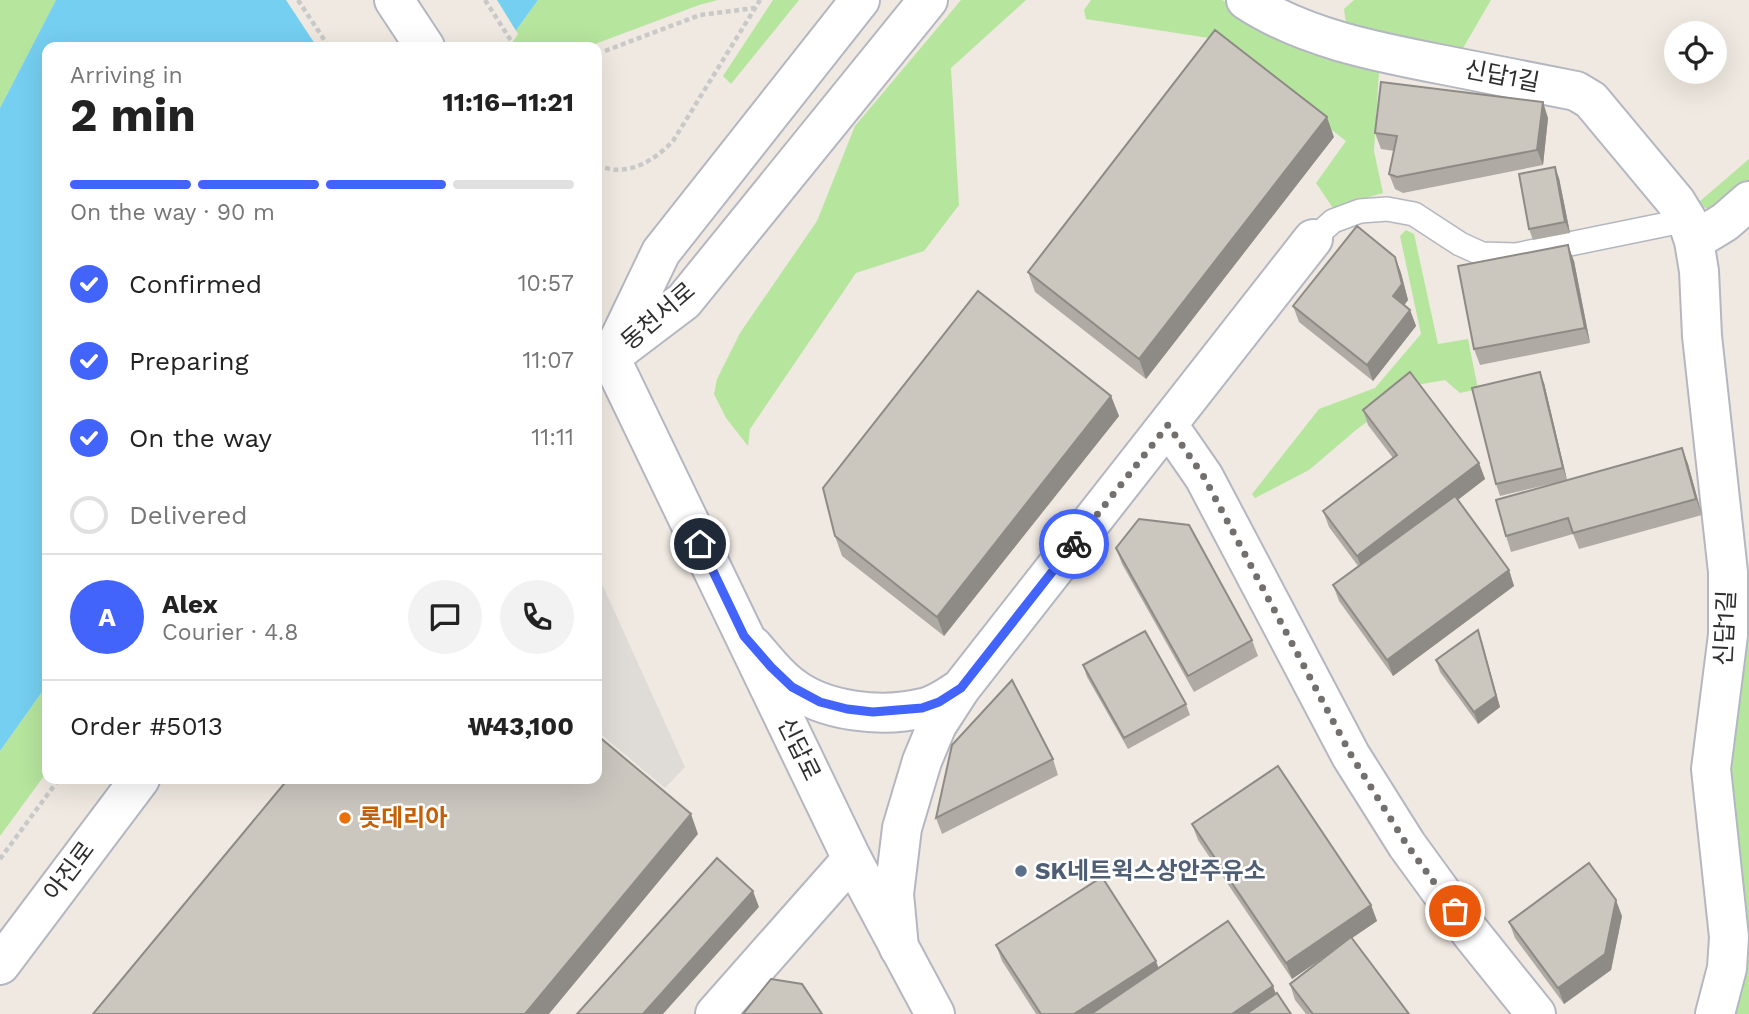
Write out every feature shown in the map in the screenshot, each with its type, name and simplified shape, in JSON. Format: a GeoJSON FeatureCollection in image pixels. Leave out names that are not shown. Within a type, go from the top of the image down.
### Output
{"type":"FeatureCollection","features":[{"type":"Feature","properties":{"kind":"street"},"geometry":{"type":"LineString","coordinates":[[394,0],[422,42]]}},
{"type":"Feature","properties":{"kind":"street","name":"동천서로"},"geometry":{"type":"LineString","coordinates":[[602,349],[661,252],[860,0]]}},
{"type":"Feature","properties":{"kind":"street","name":"동천서로"},"geometry":{"type":"LineString","coordinates":[[602,350],[684,301],[928,0]]}},
{"type":"Feature","properties":{"kind":"street","name":"신답1길"},"geometry":{"type":"LineString","coordinates":[[1246,0],[1262,11],[1289,23],[1388,54],[1576,91],[1591,100],[1676,202],[1691,231],[1699,271],[1702,336],[1736,528],[1728,572],[1728,635],[1711,769],[1728,937],[1727,968],[1714,1014]]}},
{"type":"Feature","properties":{"kind":"street"},"geometry":{"type":"LineString","coordinates":[[1691,231],[1725,222],[1749,201]]}},
{"type":"Feature","properties":{"kind":"street"},"geometry":{"type":"LineString","coordinates":[[899,951],[894,894],[902,828],[937,725],[961,688],[1314,239]]}},
{"type":"Feature","properties":{"kind":"street","name":"신답로"},"geometry":{"type":"LineString","coordinates":[[602,353],[852,859],[935,1014]]}},
{"type":"Feature","properties":{"kind":"street"},"geometry":{"type":"LineString","coordinates":[[1168,425],[1204,477],[1351,755],[1407,845],[1471,933],[1536,1014]]}},
{"type":"Feature","properties":{"kind":"street"},"geometry":{"type":"LineString","coordinates":[[744,636],[792,687],[820,702],[847,709],[873,712],[922,708],[939,702],[961,688]]}},
{"type":"Feature","properties":{"kind":"street","name":"아진로"},"geometry":{"type":"LineString","coordinates":[[0,965],[135,784]]}},
{"type":"Feature","properties":{"kind":"street"},"geometry":{"type":"LineString","coordinates":[[715,1014],[852,859]]}},
{"type":"Feature","properties":{"kind":"lane"},"geometry":{"type":"LineString","coordinates":[[1314,239],[1333,221],[1360,211],[1387,209],[1415,214],[1460,244],[1482,254],[1516,255],[1691,231]]}},
{"type":"Feature","properties":{"kind":"path"},"geometry":{"type":"LineString","coordinates":[[298,0],[326,42]]}},
{"type":"Feature","properties":{"kind":"path"},"geometry":{"type":"LineString","coordinates":[[485,0],[512,42]]}},
{"type":"Feature","properties":{"kind":"path"},"geometry":{"type":"LineString","coordinates":[[602,167],[623,169],[642,166],[658,157],[673,141],[760,0]]}},
{"type":"Feature","properties":{"kind":"path"},"geometry":{"type":"LineString","coordinates":[[602,52],[700,15],[755,8]]}},
{"type":"Feature","properties":{"kind":"path"},"geometry":{"type":"LineString","coordinates":[[0,859],[55,784]]}},
{"type":"Feature","properties":{"kind":"green space"},"geometry":{"type":"Polygon","coordinates":[[[0,0],[56,0],[0,108],[0,0]]]}},
{"type":"Feature","properties":{"kind":"green space"},"geometry":{"type":"Polygon","coordinates":[[[538,0],[718,0],[600,42],[508,42],[538,0]]]}},
{"type":"Feature","properties":{"kind":"green space"},"geometry":{"type":"Polygon","coordinates":[[[773,0],[799,0],[731,84],[723,76],[773,0]]]}},
{"type":"Feature","properties":{"kind":"green space"},"geometry":{"type":"Polygon","coordinates":[[[961,0],[1026,0],[951,68],[959,205],[924,251],[856,273],[750,429],[748,446],[726,418],[714,394],[717,379],[740,333],[817,221],[855,126],[961,0]]]}},
{"type":"Feature","properties":{"kind":"green space"},"geometry":{"type":"Polygon","coordinates":[[[1091,0],[1222,0],[1339,56],[1379,72],[1374,151],[1383,193],[1335,211],[1316,183],[1346,141],[1215,39],[1086,19],[1084,10],[1091,0]]]}},
{"type":"Feature","properties":{"kind":"green space"},"geometry":{"type":"Polygon","coordinates":[[[1354,0],[1491,0],[1459,55],[1346,24],[1344,9],[1354,0]]]}},
{"type":"Feature","properties":{"kind":"green space"},"geometry":{"type":"Polygon","coordinates":[[[1749,159],[1749,183],[1714,209],[1705,208],[1699,202],[1749,159]]]}},
{"type":"Feature","properties":{"kind":"green space"},"geometry":{"type":"Polygon","coordinates":[[[1406,230],[1414,234],[1438,344],[1468,339],[1478,389],[1460,393],[1445,380],[1416,385],[1309,470],[1255,498],[1252,494],[1319,409],[1375,388],[1421,334],[1400,236],[1406,230]]]}},
{"type":"Feature","properties":{"kind":"green space"},"geometry":{"type":"Polygon","coordinates":[[[1749,568],[1749,633],[1747,580],[1749,568]]]}},
{"type":"Feature","properties":{"kind":"green space"},"geometry":{"type":"Polygon","coordinates":[[[1749,633],[1749,1014],[1731,1014],[1728,766],[1749,633]]]}},
{"type":"Feature","properties":{"kind":"green space"},"geometry":{"type":"Polygon","coordinates":[[[42,692],[42,779],[0,836],[0,751],[42,692]]]}},
{"type":"Feature","properties":{"kind":"shaded area"},"geometry":{"type":"Polygon","coordinates":[[[602,584],[685,767],[665,788],[602,735],[602,584]]]}},
{"type":"Feature","properties":{"kind":"water"},"geometry":{"type":"Polygon","coordinates":[[[56,0],[538,0],[508,42],[42,42],[42,692],[0,751],[0,108],[56,0]]]}},
{"type":"Feature","properties":{"kind":"pier"},"geometry":{"type":"Polygon","coordinates":[[[286,0],[497,0],[518,34],[512,42],[314,42],[286,0]]]}},
{"type":"Feature","properties":{"kind":"building"},"geometry":{"type":"Polygon","coordinates":[[[1215,30],[1327,117],[1139,359],[1028,272],[1215,30]]]}},
{"type":"Feature","properties":{"kind":"building"},"geometry":{"type":"Polygon","coordinates":[[[1381,82],[1543,102],[1537,150],[1397,177],[1389,174],[1397,136],[1375,133],[1381,82]]]}},
{"type":"Feature","properties":{"kind":"building"},"geometry":{"type":"Polygon","coordinates":[[[1555,167],[1565,222],[1529,229],[1519,174],[1555,167]]]}},
{"type":"Feature","properties":{"kind":"building"},"geometry":{"type":"Polygon","coordinates":[[[1357,226],[1395,257],[1402,284],[1393,296],[1410,310],[1367,365],[1293,306],[1357,226]]]}},
{"type":"Feature","properties":{"kind":"building"},"geometry":{"type":"Polygon","coordinates":[[[1568,245],[1585,328],[1474,349],[1458,266],[1568,245]]]}},
{"type":"Feature","properties":{"kind":"building"},"geometry":{"type":"Polygon","coordinates":[[[978,291],[1111,396],[937,617],[835,536],[823,488],[978,291]]]}},
{"type":"Feature","properties":{"kind":"building"},"geometry":{"type":"Polygon","coordinates":[[[1410,372],[1479,463],[1357,556],[1323,511],[1397,455],[1363,410],[1410,372]]]}},
{"type":"Feature","properties":{"kind":"building"},"geometry":{"type":"Polygon","coordinates":[[[1540,372],[1563,468],[1496,484],[1472,388],[1540,372]]]}},
{"type":"Feature","properties":{"kind":"building"},"geometry":{"type":"Polygon","coordinates":[[[1682,448],[1696,499],[1573,533],[1568,518],[1506,536],[1496,500],[1682,448]]]}},
{"type":"Feature","properties":{"kind":"building"},"geometry":{"type":"Polygon","coordinates":[[[1455,496],[1509,570],[1387,660],[1333,585],[1455,496]]]}},
{"type":"Feature","properties":{"kind":"building"},"geometry":{"type":"Polygon","coordinates":[[[1139,519],[1189,525],[1252,640],[1188,676],[1116,548],[1139,519]]]}},
{"type":"Feature","properties":{"kind":"building"},"geometry":{"type":"Polygon","coordinates":[[[1478,630],[1496,696],[1474,712],[1436,660],[1478,630]]]}},
{"type":"Feature","properties":{"kind":"building"},"geometry":{"type":"Polygon","coordinates":[[[1145,631],[1186,704],[1124,738],[1083,665],[1145,631]]]}},
{"type":"Feature","properties":{"kind":"building"},"geometry":{"type":"Polygon","coordinates":[[[1012,680],[1053,759],[936,818],[952,745],[1012,680]]]}},
{"type":"Feature","properties":{"kind":"building"},"geometry":{"type":"Polygon","coordinates":[[[602,739],[691,814],[525,1014],[93,1014],[284,784],[602,784],[602,739]]]}},
{"type":"Feature","properties":{"kind":"building"},"geometry":{"type":"Polygon","coordinates":[[[1278,766],[1371,905],[1286,963],[1192,824],[1278,766]]]}},
{"type":"Feature","properties":{"kind":"building"},"geometry":{"type":"Polygon","coordinates":[[[717,858],[753,891],[643,1014],[577,1014],[717,858]]]}},
{"type":"Feature","properties":{"kind":"building"},"geometry":{"type":"Polygon","coordinates":[[[1589,863],[1616,900],[1605,954],[1558,988],[1509,922],[1589,863]]]}},
{"type":"Feature","properties":{"kind":"building"},"geometry":{"type":"Polygon","coordinates":[[[1102,877],[1156,961],[1074,1014],[1041,1014],[996,945],[1102,877]]]}},
{"type":"Feature","properties":{"kind":"building"},"geometry":{"type":"Polygon","coordinates":[[[1228,921],[1273,986],[1232,1014],[1091,1014],[1228,921]]]}},
{"type":"Feature","properties":{"kind":"building"},"geometry":{"type":"Polygon","coordinates":[[[1351,937],[1409,1014],[1313,1014],[1290,984],[1351,937]]]}},
{"type":"Feature","properties":{"kind":"building"},"geometry":{"type":"Polygon","coordinates":[[[771,979],[802,984],[822,1014],[743,1014],[771,979]]]}},
{"type":"Feature","properties":{"kind":"building"},"geometry":{"type":"Polygon","coordinates":[[[1277,993],[1291,1014],[1246,1014],[1277,993]]]}},
{"type":"Feature","properties":{"kind":"way so far"},"geometry":{"type":"LineString","coordinates":[[1074,544],[1168,425],[1204,477],[1351,755],[1407,845],[1455,911]]}},
{"type":"Feature","properties":{"kind":"place","name":"롯데리아"},"geometry":{"type":"Point","coordinates":[345,818]}},
{"type":"Feature","properties":{"kind":"place","name":"SK네트윅스상안주유소"},"geometry":{"type":"Point","coordinates":[1021,871]}},
{"type":"Feature","properties":{"kind":"route"},"geometry":{"type":"LineString","coordinates":[[700,544],[744,636],[771,667],[792,687],[820,702],[873,712],[922,708],[939,702],[961,688],[1074,544]]}}]}
